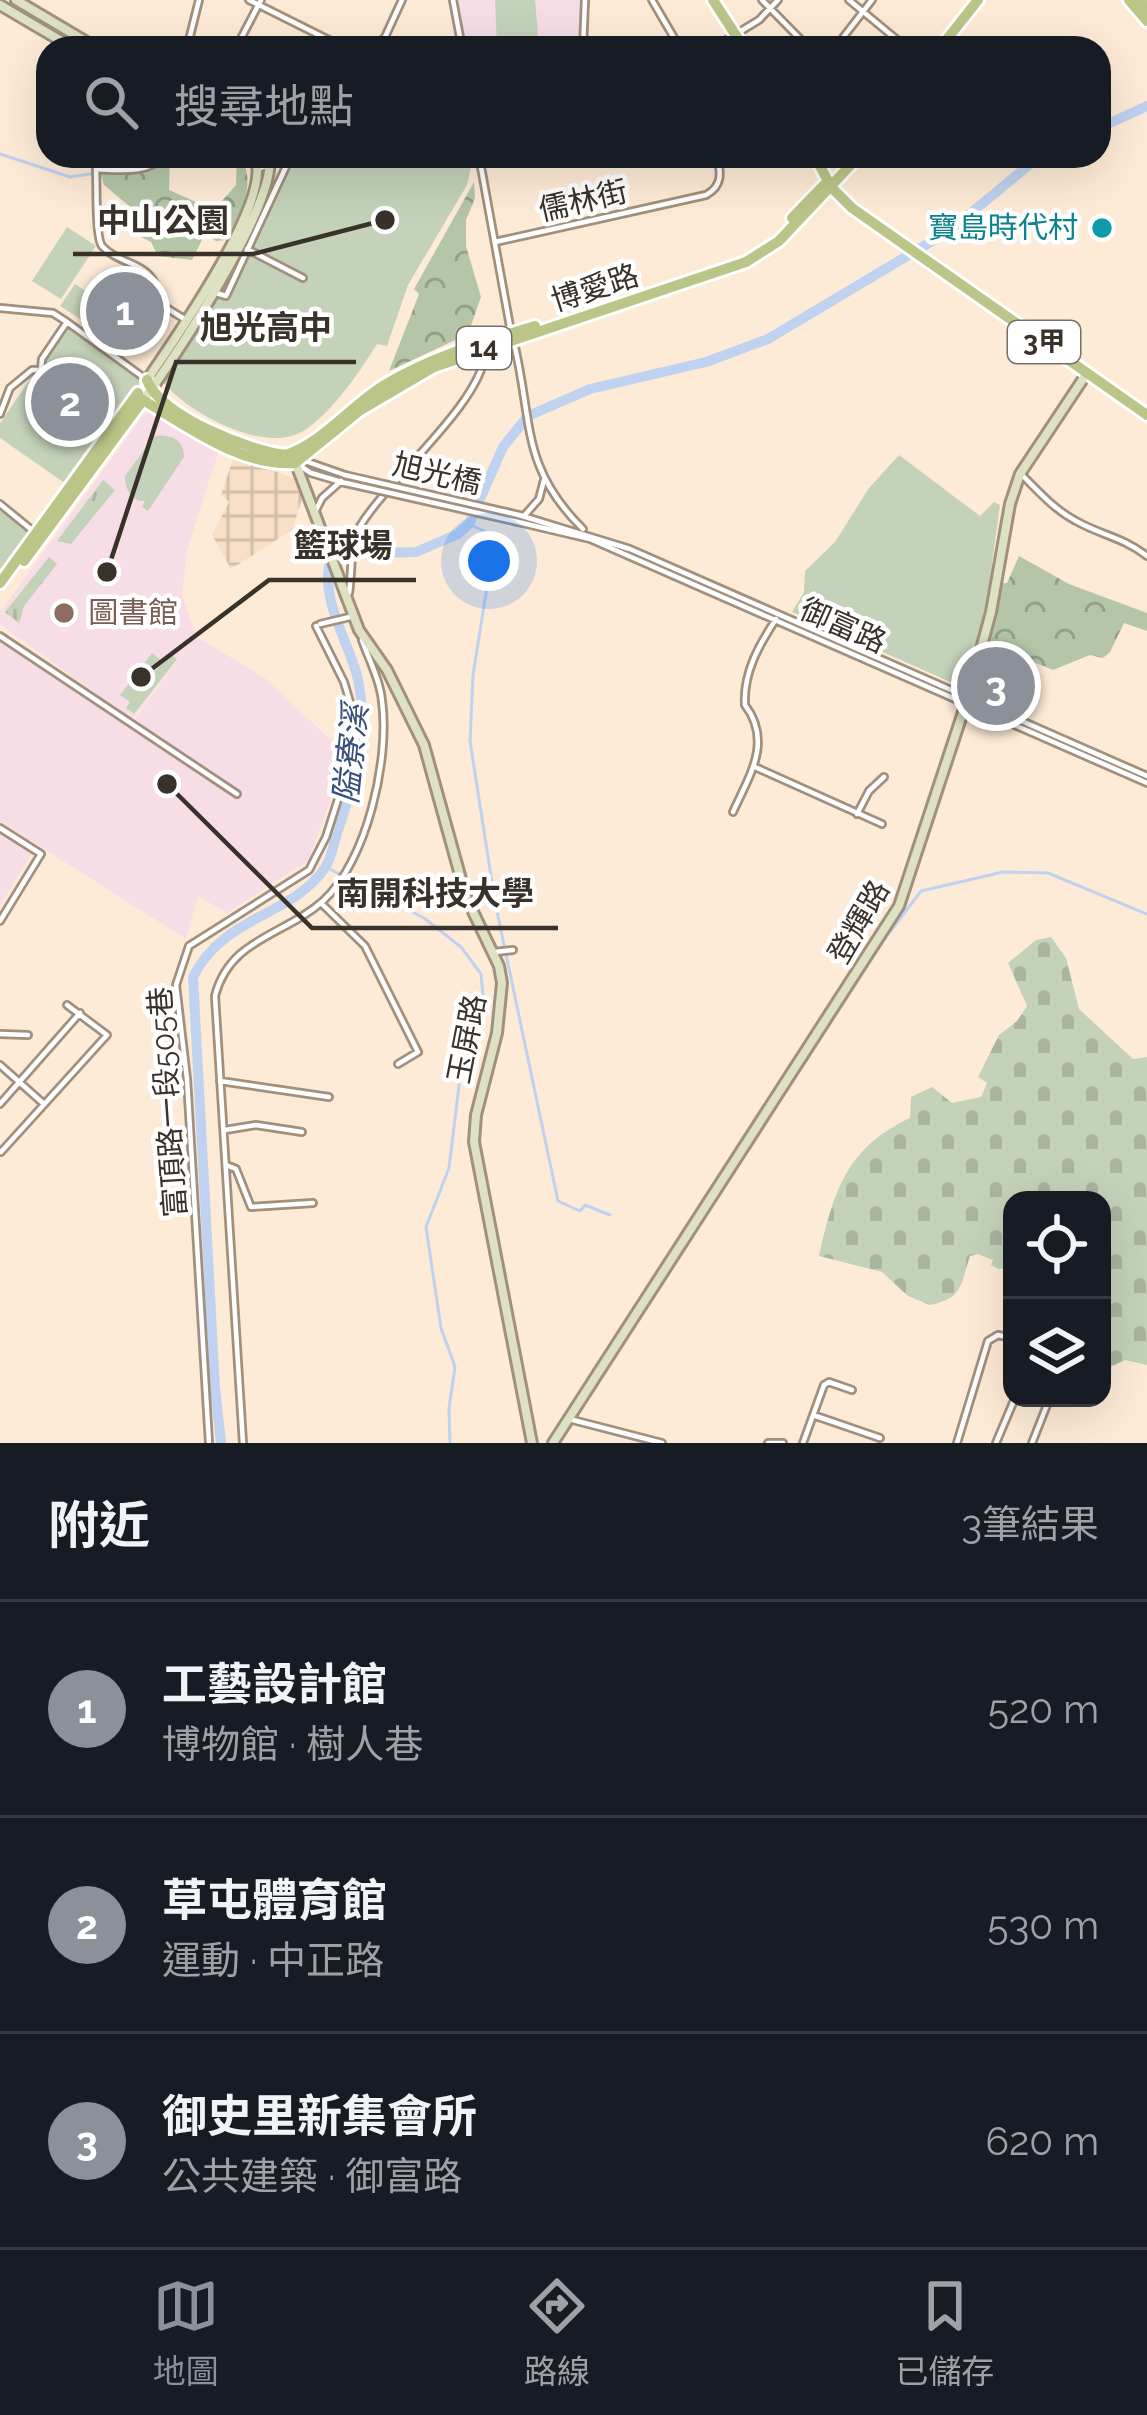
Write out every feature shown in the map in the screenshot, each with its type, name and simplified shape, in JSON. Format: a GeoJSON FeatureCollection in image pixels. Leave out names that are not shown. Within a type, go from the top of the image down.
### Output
{"type":"FeatureCollection","features":[{"type":"Feature","properties":{"kind":"main road"},"geometry":{"type":"LineString","coordinates":[[713,0],[736,36]]}},
{"type":"Feature","properties":{"kind":"main road"},"geometry":{"type":"LineString","coordinates":[[953,36],[981,0]]}},
{"type":"Feature","properties":{"kind":"main road"},"geometry":{"type":"LineString","coordinates":[[1129,0],[1147,21]]}},
{"type":"Feature","properties":{"kind":"main road"},"geometry":{"type":"LineString","coordinates":[[1140,0],[1147,8]]}},
{"type":"Feature","properties":{"kind":"main road","name":"3甲"},"geometry":{"type":"LineString","coordinates":[[822,168],[852,208],[1147,415]]}},
{"type":"Feature","properties":{"kind":"main road","name":"博愛路"},"geometry":{"type":"LineString","coordinates":[[830,183],[841,168]]}},
{"type":"Feature","properties":{"kind":"main road","name":"博愛路"},"geometry":{"type":"LineString","coordinates":[[296,458],[388,392],[434,367],[488,344],[514,341],[746,262],[779,241],[846,168]]}},
{"type":"Feature","properties":{"kind":"main road"},"geometry":{"type":"LineString","coordinates":[[0,593],[115,424],[144,391]]}},
{"type":"Feature","properties":{"kind":"main road"},"geometry":{"type":"LineString","coordinates":[[144,391],[225,446],[275,462],[296,458]]}},
{"type":"Feature","properties":{"kind":"main road"},"geometry":{"type":"LineString","coordinates":[[0,583],[144,391]]}},
{"type":"Feature","properties":{"kind":"street"},"geometry":{"type":"LineString","coordinates":[[16,0],[77,36]]}},
{"type":"Feature","properties":{"kind":"street"},"geometry":{"type":"LineString","coordinates":[[190,36],[199,0]]}},
{"type":"Feature","properties":{"kind":"street"},"geometry":{"type":"LineString","coordinates":[[250,0],[322,36]]}},
{"type":"Feature","properties":{"kind":"street"},"geometry":{"type":"LineString","coordinates":[[385,36],[402,0]]}},
{"type":"Feature","properties":{"kind":"street"},"geometry":{"type":"LineString","coordinates":[[453,0],[460,36]]}},
{"type":"Feature","properties":{"kind":"street"},"geometry":{"type":"LineString","coordinates":[[584,36],[585,0]]}},
{"type":"Feature","properties":{"kind":"street"},"geometry":{"type":"LineString","coordinates":[[652,0],[673,36]]}},
{"type":"Feature","properties":{"kind":"street"},"geometry":{"type":"LineString","coordinates":[[762,0],[796,36]]}},
{"type":"Feature","properties":{"kind":"street"},"geometry":{"type":"LineString","coordinates":[[736,36],[778,0]]}},
{"type":"Feature","properties":{"kind":"street"},"geometry":{"type":"LineString","coordinates":[[849,0],[893,36]]}},
{"type":"Feature","properties":{"kind":"street"},"geometry":{"type":"LineString","coordinates":[[845,36],[872,0]]}},
{"type":"Feature","properties":{"kind":"street"},"geometry":{"type":"LineString","coordinates":[[242,36],[260,3]]}},
{"type":"Feature","properties":{"kind":"street"},"geometry":{"type":"LineString","coordinates":[[0,5],[53,36]]}},
{"type":"Feature","properties":{"kind":"street"},"geometry":{"type":"LineString","coordinates":[[150,168],[96,169],[98,236],[103,247],[152,278],[160,304],[192,324]]}},
{"type":"Feature","properties":{"kind":"street"},"geometry":{"type":"LineString","coordinates":[[211,291],[260,168]]}},
{"type":"Feature","properties":{"kind":"street"},"geometry":{"type":"LineString","coordinates":[[0,308],[52,313],[144,391],[211,291],[265,188],[271,168]]}},
{"type":"Feature","properties":{"kind":"street"},"geometry":{"type":"LineString","coordinates":[[211,291],[226,296],[286,168]]}},
{"type":"Feature","properties":{"kind":"street"},"geometry":{"type":"LineString","coordinates":[[480,168],[532,451],[555,499],[588,535]]}},
{"type":"Feature","properties":{"kind":"street","name":"儒林街"},"geometry":{"type":"LineString","coordinates":[[495,242],[706,195],[717,187],[718,168]]}},
{"type":"Feature","properties":{"kind":"street"},"geometry":{"type":"LineString","coordinates":[[248,250],[303,278]]}},
{"type":"Feature","properties":{"kind":"street"},"geometry":{"type":"LineString","coordinates":[[41,370],[42,359],[67,322]]}},
{"type":"Feature","properties":{"kind":"street","name":"玉屏路"},"geometry":{"type":"LineString","coordinates":[[488,344],[484,364],[468,392],[358,530],[347,596],[350,616],[387,670],[424,746],[466,897],[495,952],[502,983],[474,1142],[532,1443]]}},
{"type":"Feature","properties":{"kind":"street"},"geometry":{"type":"LineString","coordinates":[[0,414],[10,388],[32,370],[41,370],[115,424]]}},
{"type":"Feature","properties":{"kind":"street","name":"登輝路"},"geometry":{"type":"LineString","coordinates":[[553,1443],[898,908],[967,700],[1020,474],[1087,373]]}},
{"type":"Feature","properties":{"kind":"street"},"geometry":{"type":"LineString","coordinates":[[296,458],[344,480],[322,498],[315,512]]}},
{"type":"Feature","properties":{"kind":"street"},"geometry":{"type":"LineString","coordinates":[[296,458],[347,596]]}},
{"type":"Feature","properties":{"kind":"street"},"geometry":{"type":"LineString","coordinates":[[1020,474],[1058,511],[1118,536],[1147,556]]}},
{"type":"Feature","properties":{"kind":"street","name":"旭光橋"},"geometry":{"type":"LineString","coordinates":[[344,480],[520,518]]}},
{"type":"Feature","properties":{"kind":"street"},"geometry":{"type":"LineString","coordinates":[[520,518],[539,499],[544,480]]}},
{"type":"Feature","properties":{"kind":"street"},"geometry":{"type":"LineString","coordinates":[[0,504],[38,535]]}},
{"type":"Feature","properties":{"kind":"street","name":"御富路"},"geometry":{"type":"LineString","coordinates":[[520,518],[588,535],[1147,779]]}},
{"type":"Feature","properties":{"kind":"street","name":"富頂路一段505巷"},"geometry":{"type":"LineString","coordinates":[[209,1443],[188,1079],[176,985],[190,946],[309,870],[326,837],[341,790],[352,721],[349,696],[318,625],[350,616]]}},
{"type":"Feature","properties":{"kind":"street"},"geometry":{"type":"LineString","coordinates":[[733,812],[755,767],[759,737],[744,692],[751,664],[778,618]]}},
{"type":"Feature","properties":{"kind":"street"},"geometry":{"type":"LineString","coordinates":[[243,1443],[215,996],[223,971],[246,949],[321,903],[340,881],[360,842],[384,738],[382,699],[359,631]]}},
{"type":"Feature","properties":{"kind":"street"},"geometry":{"type":"LineString","coordinates":[[0,636],[236,794]]}},
{"type":"Feature","properties":{"kind":"street"},"geometry":{"type":"LineString","coordinates":[[755,767],[882,824]]}},
{"type":"Feature","properties":{"kind":"street"},"geometry":{"type":"LineString","coordinates":[[857,814],[869,791],[884,777]]}},
{"type":"Feature","properties":{"kind":"street"},"geometry":{"type":"LineString","coordinates":[[0,828],[41,854],[0,921]]}},
{"type":"Feature","properties":{"kind":"street"},"geometry":{"type":"LineString","coordinates":[[321,903],[365,946],[418,1052],[398,1064]]}},
{"type":"Feature","properties":{"kind":"street"},"geometry":{"type":"LineString","coordinates":[[495,952],[511,950]]}},
{"type":"Feature","properties":{"kind":"street"},"geometry":{"type":"LineString","coordinates":[[1,1153],[107,1035],[67,1005]]}},
{"type":"Feature","properties":{"kind":"street"},"geometry":{"type":"LineString","coordinates":[[0,1104],[80,1013]]}},
{"type":"Feature","properties":{"kind":"street"},"geometry":{"type":"LineString","coordinates":[[0,1034],[28,1035]]}},
{"type":"Feature","properties":{"kind":"street"},"geometry":{"type":"LineString","coordinates":[[0,1065],[44,1103]]}},
{"type":"Feature","properties":{"kind":"street"},"geometry":{"type":"LineString","coordinates":[[220,1082],[328,1097]]}},
{"type":"Feature","properties":{"kind":"street"},"geometry":{"type":"LineString","coordinates":[[224,1130],[256,1125],[302,1132]]}},
{"type":"Feature","properties":{"kind":"street"},"geometry":{"type":"LineString","coordinates":[[0,1131],[11,1141]]}},
{"type":"Feature","properties":{"kind":"street"},"geometry":{"type":"LineString","coordinates":[[226,1165],[236,1169],[251,1207],[313,1203]]}},
{"type":"Feature","properties":{"kind":"street"},"geometry":{"type":"LineString","coordinates":[[957,1443],[988,1341],[1003,1336]]}},
{"type":"Feature","properties":{"kind":"street"},"geometry":{"type":"LineString","coordinates":[[803,1443],[824,1384],[852,1390]]}},
{"type":"Feature","properties":{"kind":"street"},"geometry":{"type":"LineString","coordinates":[[996,1443],[1011,1407]]}},
{"type":"Feature","properties":{"kind":"street"},"geometry":{"type":"LineString","coordinates":[[1032,1443],[1047,1407]]}},
{"type":"Feature","properties":{"kind":"street"},"geometry":{"type":"LineString","coordinates":[[813,1414],[880,1438]]}},
{"type":"Feature","properties":{"kind":"street"},"geometry":{"type":"LineString","coordinates":[[568,1419],[662,1443]]}},
{"type":"Feature","properties":{"kind":"street"},"geometry":{"type":"LineString","coordinates":[[767,1443],[783,1443]]}},
{"type":"Feature","properties":{"kind":"shaded area"},"geometry":{"type":"Polygon","coordinates":[[[457,0],[583,0],[579,36],[464,36],[457,0]]]}},
{"type":"Feature","properties":{"kind":"shaded area"},"geometry":{"type":"Polygon","coordinates":[[[145,413],[219,450],[187,550],[182,594],[195,636],[265,678],[339,748],[333,793],[308,861],[227,913],[198,896],[186,939],[0,821],[0,639],[20,648],[130,726],[192,641],[132,720],[0,624],[0,612],[145,413]]]}},
{"type":"Feature","properties":{"kind":"shaded area"},"geometry":{"type":"Polygon","coordinates":[[[234,456],[299,480],[303,496],[292,530],[231,569],[212,535],[229,502],[221,495],[234,456]]]}},
{"type":"Feature","properties":{"kind":"shaded area"},"geometry":{"type":"Polygon","coordinates":[[[0,832],[32,853],[0,906],[0,832]]]}},
{"type":"Feature","properties":{"kind":"green space"},"geometry":{"type":"Polygon","coordinates":[[[495,0],[535,0],[538,36],[496,36],[495,0]]]}},
{"type":"Feature","properties":{"kind":"green space"},"geometry":{"type":"Polygon","coordinates":[[[170,168],[169,190],[214,210],[236,185],[237,168],[246,168],[247,189],[226,240],[216,241],[205,234],[192,260],[158,256],[151,242],[111,222],[129,206],[104,185],[100,171],[170,168]]]}},
{"type":"Feature","properties":{"kind":"green space"},"geometry":{"type":"Polygon","coordinates":[[[280,168],[471,168],[467,185],[408,285],[387,346],[377,344],[345,391],[305,430],[270,438],[229,427],[190,406],[163,382],[211,308],[280,168]]]}},
{"type":"Feature","properties":{"kind":"green space"},"geometry":{"type":"Polygon","coordinates":[[[474,182],[466,246],[481,297],[468,334],[389,371],[419,294],[414,289],[474,182]]]}},
{"type":"Feature","properties":{"kind":"green space"},"geometry":{"type":"Polygon","coordinates":[[[67,227],[96,246],[61,299],[32,281],[67,227]]]}},
{"type":"Feature","properties":{"kind":"green space"},"geometry":{"type":"Polygon","coordinates":[[[75,284],[97,299],[83,321],[60,306],[75,284]]]}},
{"type":"Feature","properties":{"kind":"green space"},"geometry":{"type":"Polygon","coordinates":[[[66,327],[141,381],[66,484],[0,438],[0,423],[66,327]]]}},
{"type":"Feature","properties":{"kind":"green space"},"geometry":{"type":"Polygon","coordinates":[[[154,436],[175,439],[184,457],[148,511],[142,507],[145,501],[130,493],[125,476],[154,436]]]}},
{"type":"Feature","properties":{"kind":"green space"},"geometry":{"type":"Polygon","coordinates":[[[899,455],[980,516],[994,502],[1000,505],[986,607],[964,688],[792,612],[804,592],[805,571],[835,542],[869,488],[899,455]]]}},
{"type":"Feature","properties":{"kind":"green space"},"geometry":{"type":"Polygon","coordinates":[[[103,480],[115,490],[71,544],[57,541],[103,480]]]}},
{"type":"Feature","properties":{"kind":"green space"},"geometry":{"type":"Polygon","coordinates":[[[0,508],[30,531],[0,572],[0,508]]]}},
{"type":"Feature","properties":{"kind":"green space"},"geometry":{"type":"Polygon","coordinates":[[[1019,556],[1069,584],[1147,613],[1147,631],[1124,623],[1103,658],[1090,655],[1053,670],[989,644],[1002,583],[1007,583],[1019,556]]]}},
{"type":"Feature","properties":{"kind":"green space"},"geometry":{"type":"Polygon","coordinates":[[[49,557],[57,564],[24,606],[19,623],[5,612],[49,557]]]}},
{"type":"Feature","properties":{"kind":"green space"},"geometry":{"type":"Polygon","coordinates":[[[152,653],[161,660],[142,687],[169,653],[177,659],[134,714],[126,708],[130,702],[120,695],[152,653]]]}},
{"type":"Feature","properties":{"kind":"green space"},"geometry":{"type":"Polygon","coordinates":[[[1051,937],[1066,958],[1079,1009],[1133,1059],[1147,1057],[1147,1365],[1125,1360],[1111,1367],[1111,1191],[1003,1191],[1003,1269],[978,1254],[970,1256],[955,1294],[930,1305],[908,1296],[882,1272],[819,1256],[846,1174],[871,1143],[910,1118],[911,1097],[932,1087],[952,1103],[981,1097],[987,1083],[978,1077],[999,1035],[1027,1006],[1008,963],[1036,940],[1051,937]]]}},
{"type":"Feature","properties":{"kind":"waterway","name":"隘寮溪"},"geometry":{"type":"LineString","coordinates":[[1111,122],[1147,106]]}},
{"type":"Feature","properties":{"kind":"waterway"},"geometry":{"type":"LineString","coordinates":[[0,154],[36,166]]}},
{"type":"Feature","properties":{"kind":"waterway"},"geometry":{"type":"LineString","coordinates":[[43,168],[70,177],[90,174]]}},
{"type":"Feature","properties":{"kind":"waterway","name":"隘寮溪"},"geometry":{"type":"LineString","coordinates":[[221,1443],[193,977],[222,941],[311,884],[331,856],[355,774],[362,712],[356,672],[332,606],[329,566],[347,554],[416,552],[458,534],[469,524],[503,447],[528,416],[590,389],[706,362],[768,339],[949,231],[1025,168]]}},
{"type":"Feature","properties":{"kind":"waterway"},"geometry":{"type":"LineString","coordinates":[[469,524],[495,536],[473,675],[470,741],[495,902],[558,1201],[580,1211],[585,1205],[610,1215]]}},
{"type":"Feature","properties":{"kind":"waterway"},"geometry":{"type":"LineString","coordinates":[[326,867],[424,918],[461,947],[481,974],[484,1005],[462,1061],[449,1168],[426,1227],[441,1328],[455,1367],[450,1443]]}},
{"type":"Feature","properties":{"kind":"waterway"},"geometry":{"type":"LineString","coordinates":[[559,1443],[884,940],[921,891],[1003,872],[1048,873],[1147,914]]}},
{"type":"Feature","properties":{"kind":"place","name":"中山公園"},"geometry":{"type":"Point","coordinates":[385,220]}},
{"type":"Feature","properties":{"kind":"place","name":"寶島時代村"},"geometry":{"type":"Point","coordinates":[1102,228]}},
{"type":"Feature","properties":{"kind":"place","name":"工藝設計館"},"geometry":{"type":"Point","coordinates":[125,311]}},
{"type":"Feature","properties":{"kind":"place","name":"草屯體育館"},"geometry":{"type":"Point","coordinates":[70,402]}},
{"type":"Feature","properties":{"kind":"place","name":"旭光高中"},"geometry":{"type":"Point","coordinates":[107,572]}},
{"type":"Feature","properties":{"kind":"place","name":"圖書館"},"geometry":{"type":"Point","coordinates":[64,613]}},
{"type":"Feature","properties":{"kind":"place","name":"籃球場"},"geometry":{"type":"Point","coordinates":[141,677]}},
{"type":"Feature","properties":{"kind":"place","name":"御史里新集會所"},"geometry":{"type":"Point","coordinates":[996,686]}},
{"type":"Feature","properties":{"kind":"place","name":"南開科技大學"},"geometry":{"type":"Point","coordinates":[167,784]}}]}
